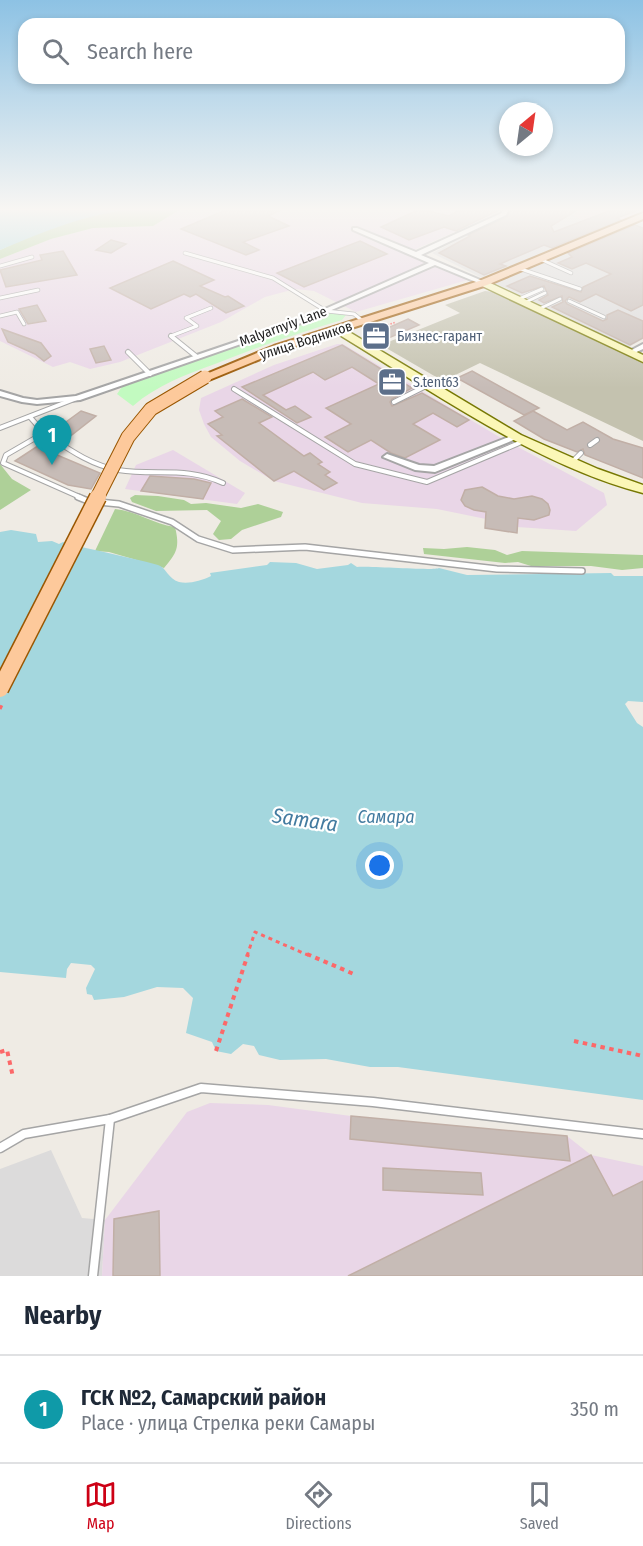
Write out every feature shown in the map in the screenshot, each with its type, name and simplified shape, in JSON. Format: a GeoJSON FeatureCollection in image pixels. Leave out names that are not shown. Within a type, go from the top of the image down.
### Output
{"type":"FeatureCollection","features":[{"type":"Feature","properties":{"kind":"main road","name":"улица Водников"},"geometry":{"type":"LineString","coordinates":[[0,689],[128,437],[151,409],[176,392],[205,377],[278,348],[364,322],[517,269]]}},
{"type":"Feature","properties":{"kind":"main road"},"geometry":{"type":"LineString","coordinates":[[483,282],[643,359]]}},
{"type":"Feature","properties":{"kind":"main road"},"geometry":{"type":"LineString","coordinates":[[337,329],[520,439],[643,489]]}},
{"type":"Feature","properties":{"kind":"street","name":"Malyarnyiy Lane"},"geometry":{"type":"LineString","coordinates":[[0,393],[37,402],[77,398],[326,311],[421,269]]}},
{"type":"Feature","properties":{"kind":"street"},"geometry":{"type":"LineString","coordinates":[[451,269],[483,282]]}},
{"type":"Feature","properties":{"kind":"street"},"geometry":{"type":"LineString","coordinates":[[630,353],[643,346]]}},
{"type":"Feature","properties":{"kind":"street"},"geometry":{"type":"LineString","coordinates":[[387,457],[418,468],[435,469],[520,439]]}},
{"type":"Feature","properties":{"kind":"lane"},"geometry":{"type":"LineString","coordinates":[[241,269],[273,278],[326,311],[354,314],[364,322]]}},
{"type":"Feature","properties":{"kind":"lane"},"geometry":{"type":"LineString","coordinates":[[519,269],[541,278],[569,284],[580,289]]}},
{"type":"Feature","properties":{"kind":"lane"},"geometry":{"type":"LineString","coordinates":[[561,269],[571,273]]}},
{"type":"Feature","properties":{"kind":"lane"},"geometry":{"type":"LineString","coordinates":[[522,301],[542,289]]}},
{"type":"Feature","properties":{"kind":"lane"},"geometry":{"type":"LineString","coordinates":[[0,298],[38,290]]}},
{"type":"Feature","properties":{"kind":"lane"},"geometry":{"type":"LineString","coordinates":[[522,301],[545,293]]}},
{"type":"Feature","properties":{"kind":"lane"},"geometry":{"type":"LineString","coordinates":[[539,309],[560,299]]}},
{"type":"Feature","properties":{"kind":"lane"},"geometry":{"type":"LineString","coordinates":[[569,301],[604,317]]}},
{"type":"Feature","properties":{"kind":"lane"},"geometry":{"type":"LineString","coordinates":[[197,357],[171,336],[197,326],[186,318],[211,308]]}},
{"type":"Feature","properties":{"kind":"lane"},"geometry":{"type":"LineString","coordinates":[[0,316],[17,312],[24,324]]}},
{"type":"Feature","properties":{"kind":"lane"},"geometry":{"type":"LineString","coordinates":[[128,352],[150,374]]}},
{"type":"Feature","properties":{"kind":"lane"},"geometry":{"type":"LineString","coordinates":[[394,402],[429,384]]}},
{"type":"Feature","properties":{"kind":"lane"},"geometry":{"type":"LineString","coordinates":[[234,389],[355,464],[427,482],[520,439]]}},
{"type":"Feature","properties":{"kind":"lane"},"geometry":{"type":"LineString","coordinates":[[0,428],[77,398]]}},
{"type":"Feature","properties":{"kind":"lane"},"geometry":{"type":"LineString","coordinates":[[30,417],[44,433],[74,453],[106,467],[163,469],[210,475],[223,483]]}},
{"type":"Feature","properties":{"kind":"lane"},"geometry":{"type":"LineString","coordinates":[[44,433],[6,455],[3,463],[88,501],[119,504],[172,522],[198,539],[233,550],[305,547],[497,568],[582,571]]}},
{"type":"Feature","properties":{"kind":"lane"},"geometry":{"type":"LineString","coordinates":[[590,445],[597,440]]}},
{"type":"Feature","properties":{"kind":"lane"},"geometry":{"type":"LineString","coordinates":[[572,462],[581,453]]}},
{"type":"Feature","properties":{"kind":"lane"},"geometry":{"type":"LineString","coordinates":[[0,1148],[24,1134],[110,1119],[201,1088],[373,1102],[643,1134]]}},
{"type":"Feature","properties":{"kind":"lane"},"geometry":{"type":"LineString","coordinates":[[93,1276],[110,1119]]}},
{"type":"Feature","properties":{"kind":"path"},"geometry":{"type":"LineString","coordinates":[[216,1051],[255,932],[356,975]]}},
{"type":"Feature","properties":{"kind":"path"},"geometry":{"type":"LineString","coordinates":[[574,1041],[643,1056]]}},
{"type":"Feature","properties":{"kind":"path"},"geometry":{"type":"LineString","coordinates":[[0,1052],[7,1050],[13,1077]]}},
{"type":"Feature","properties":{"kind":"shaded area"},"geometry":{"type":"Polygon","coordinates":[[[0,269],[445,269],[471,279],[356,312],[314,291],[295,289],[265,297],[221,322],[120,362],[90,369],[70,362],[53,367],[0,341],[0,269]]]}},
{"type":"Feature","properties":{"kind":"shaded area"},"geometry":{"type":"Polygon","coordinates":[[[463,269],[505,269],[482,278],[463,269]]]}},
{"type":"Feature","properties":{"kind":"shaded area"},"geometry":{"type":"Polygon","coordinates":[[[530,269],[643,269],[643,339],[629,347],[495,283],[530,269]]]}},
{"type":"Feature","properties":{"kind":"shaded area"},"geometry":{"type":"Polygon","coordinates":[[[485,291],[494,292],[643,363],[643,441],[480,363],[443,381],[381,345],[460,313],[445,305],[485,291]]]}},
{"type":"Feature","properties":{"kind":"shaded area"},"geometry":{"type":"Polygon","coordinates":[[[343,344],[501,438],[604,493],[607,505],[576,531],[517,527],[518,521],[486,519],[437,509],[362,503],[274,481],[240,461],[211,437],[199,410],[201,398],[274,365],[343,344]]]}},
{"type":"Feature","properties":{"kind":"shaded area"},"geometry":{"type":"Polygon","coordinates":[[[173,450],[245,493],[237,504],[125,489],[136,465],[173,450]]]}},
{"type":"Feature","properties":{"kind":"shaded area"},"geometry":{"type":"Polygon","coordinates":[[[210,1103],[268,1105],[351,1116],[567,1136],[591,1155],[643,1166],[643,1276],[102,1276],[105,1220],[187,1112],[210,1103]]]}},
{"type":"Feature","properties":{"kind":"shaded area"},"geometry":{"type":"Polygon","coordinates":[[[51,1150],[82,1218],[105,1220],[102,1276],[0,1276],[0,1169],[51,1150]]]}},
{"type":"Feature","properties":{"kind":"green space"},"geometry":{"type":"Polygon","coordinates":[[[316,314],[346,315],[342,320],[262,346],[182,377],[162,386],[133,406],[117,394],[124,384],[310,320],[316,314]]]}},
{"type":"Feature","properties":{"kind":"green space"},"geometry":{"type":"Polygon","coordinates":[[[0,464],[12,479],[31,490],[0,510],[0,464]]]}},
{"type":"Feature","properties":{"kind":"green space"},"geometry":{"type":"Polygon","coordinates":[[[135,495],[184,500],[191,504],[206,503],[241,508],[258,504],[283,512],[281,517],[242,530],[231,539],[219,540],[213,534],[221,521],[207,510],[156,511],[132,502],[130,498],[135,495]]]}},
{"type":"Feature","properties":{"kind":"green space"},"geometry":{"type":"Polygon","coordinates":[[[115,509],[175,527],[176,549],[164,568],[109,552],[95,551],[115,509]]]}},
{"type":"Feature","properties":{"kind":"green space"},"geometry":{"type":"Polygon","coordinates":[[[467,547],[495,550],[507,555],[522,551],[643,555],[643,568],[622,570],[591,566],[531,566],[518,562],[505,563],[424,554],[423,548],[467,547]]]}},
{"type":"Feature","properties":{"kind":"water","name":"Самара"},"geometry":{"type":"Polygon","coordinates":[[[11,530],[36,534],[38,542],[52,541],[59,544],[63,542],[158,565],[172,578],[183,583],[203,579],[211,576],[210,573],[267,565],[270,562],[296,563],[317,569],[351,563],[357,567],[439,568],[467,575],[611,573],[614,576],[643,576],[643,702],[628,701],[625,704],[637,723],[643,727],[643,1100],[398,1067],[370,1067],[326,1059],[280,1060],[259,1055],[254,1046],[243,1044],[231,1054],[216,1051],[212,1042],[186,1033],[193,998],[183,988],[157,987],[124,997],[94,1000],[92,995],[87,994],[86,988],[95,969],[91,965],[71,963],[67,969],[66,978],[0,972],[0,532],[11,530]]]}},
{"type":"Feature","properties":{"kind":"building"},"geometry":{"type":"Polygon","coordinates":[[[73,269],[77,275],[6,287],[0,270],[73,269]]]}},
{"type":"Feature","properties":{"kind":"building"},"geometry":{"type":"Polygon","coordinates":[[[155,269],[189,269],[214,280],[200,286],[225,297],[228,296],[244,306],[226,313],[196,294],[190,297],[184,294],[151,309],[110,288],[155,269]]]}},
{"type":"Feature","properties":{"kind":"building"},"geometry":{"type":"Polygon","coordinates":[[[289,269],[350,269],[304,287],[277,273],[289,269]]]}},
{"type":"Feature","properties":{"kind":"building"},"geometry":{"type":"Polygon","coordinates":[[[471,269],[500,269],[484,275],[471,269]]]}},
{"type":"Feature","properties":{"kind":"building"},"geometry":{"type":"Polygon","coordinates":[[[599,269],[643,269],[643,305],[631,311],[596,294],[580,302],[569,297],[565,301],[603,321],[607,319],[607,315],[618,310],[643,321],[643,338],[630,345],[552,307],[563,302],[562,296],[544,303],[539,300],[548,295],[544,286],[522,293],[507,286],[530,276],[581,292],[583,287],[611,274],[599,269]]]}},
{"type":"Feature","properties":{"kind":"building"},"geometry":{"type":"Polygon","coordinates":[[[37,305],[46,321],[28,324],[19,309],[37,305]]]}},
{"type":"Feature","properties":{"kind":"building"},"geometry":{"type":"Polygon","coordinates":[[[408,319],[419,325],[377,343],[367,337],[408,319]]]}},
{"type":"Feature","properties":{"kind":"building"},"geometry":{"type":"Polygon","coordinates":[[[2,329],[41,343],[51,356],[44,361],[35,354],[8,342],[2,329]]]}},
{"type":"Feature","properties":{"kind":"building"},"geometry":{"type":"Polygon","coordinates":[[[342,345],[412,388],[392,399],[390,402],[392,406],[422,393],[469,420],[457,427],[433,413],[413,424],[440,440],[405,458],[391,453],[371,440],[348,452],[325,437],[351,424],[326,408],[379,384],[352,367],[325,380],[313,372],[263,395],[286,410],[295,406],[311,417],[297,423],[242,387],[342,345]]]}},
{"type":"Feature","properties":{"kind":"building"},"geometry":{"type":"Polygon","coordinates":[[[104,346],[111,360],[96,363],[90,349],[104,346]]]}},
{"type":"Feature","properties":{"kind":"building"},"geometry":{"type":"Polygon","coordinates":[[[472,371],[539,408],[524,415],[457,378],[472,371]]]}},
{"type":"Feature","properties":{"kind":"building"},"geometry":{"type":"Polygon","coordinates":[[[242,399],[272,417],[259,423],[304,456],[310,453],[322,462],[318,464],[330,472],[325,475],[337,483],[324,490],[294,471],[274,481],[217,436],[222,435],[208,424],[223,417],[215,411],[242,399]]]}},
{"type":"Feature","properties":{"kind":"building"},"geometry":{"type":"Polygon","coordinates":[[[81,411],[96,416],[64,441],[51,433],[81,411]]]}},
{"type":"Feature","properties":{"kind":"building"},"geometry":{"type":"Polygon","coordinates":[[[533,411],[567,430],[583,422],[613,439],[643,448],[643,478],[585,455],[583,449],[577,452],[544,439],[514,421],[533,411]]]}},
{"type":"Feature","properties":{"kind":"building"},"geometry":{"type":"Polygon","coordinates":[[[47,440],[57,447],[50,452],[100,473],[91,489],[68,485],[15,461],[47,440]]]}},
{"type":"Feature","properties":{"kind":"building"},"geometry":{"type":"Polygon","coordinates":[[[150,476],[194,479],[211,483],[203,499],[141,491],[150,476]]]}},
{"type":"Feature","properties":{"kind":"building"},"geometry":{"type":"Polygon","coordinates":[[[482,487],[498,496],[514,499],[532,496],[542,499],[548,504],[549,515],[534,520],[518,518],[517,533],[485,528],[486,512],[465,506],[461,500],[465,490],[482,487]]]}},
{"type":"Feature","properties":{"kind":"building"},"geometry":{"type":"Polygon","coordinates":[[[351,1116],[567,1136],[570,1161],[350,1139],[351,1116]]]}},
{"type":"Feature","properties":{"kind":"building"},"geometry":{"type":"Polygon","coordinates":[[[591,1155],[613,1196],[643,1181],[643,1276],[348,1276],[591,1155]]]}},
{"type":"Feature","properties":{"kind":"building"},"geometry":{"type":"Polygon","coordinates":[[[383,1168],[481,1173],[483,1195],[383,1190],[383,1168]]]}},
{"type":"Feature","properties":{"kind":"building"},"geometry":{"type":"Polygon","coordinates":[[[159,1211],[160,1276],[113,1276],[114,1219],[159,1211]]]}},
{"type":"Feature","properties":{"kind":"place","name":"Бизнес-гарант"},"geometry":{"type":"Point","coordinates":[376,336]}},
{"type":"Feature","properties":{"kind":"place","name":"S.tent63"},"geometry":{"type":"Point","coordinates":[392,382]}},
{"type":"Feature","properties":{"kind":"place","name":"ГСК №2, Самарский район"},"geometry":{"type":"Point","coordinates":[52,465]}},
{"type":"Feature","properties":{"kind":"water label","name":"Samara"},"geometry":{"type":"Point","coordinates":[305,820]}}]}
